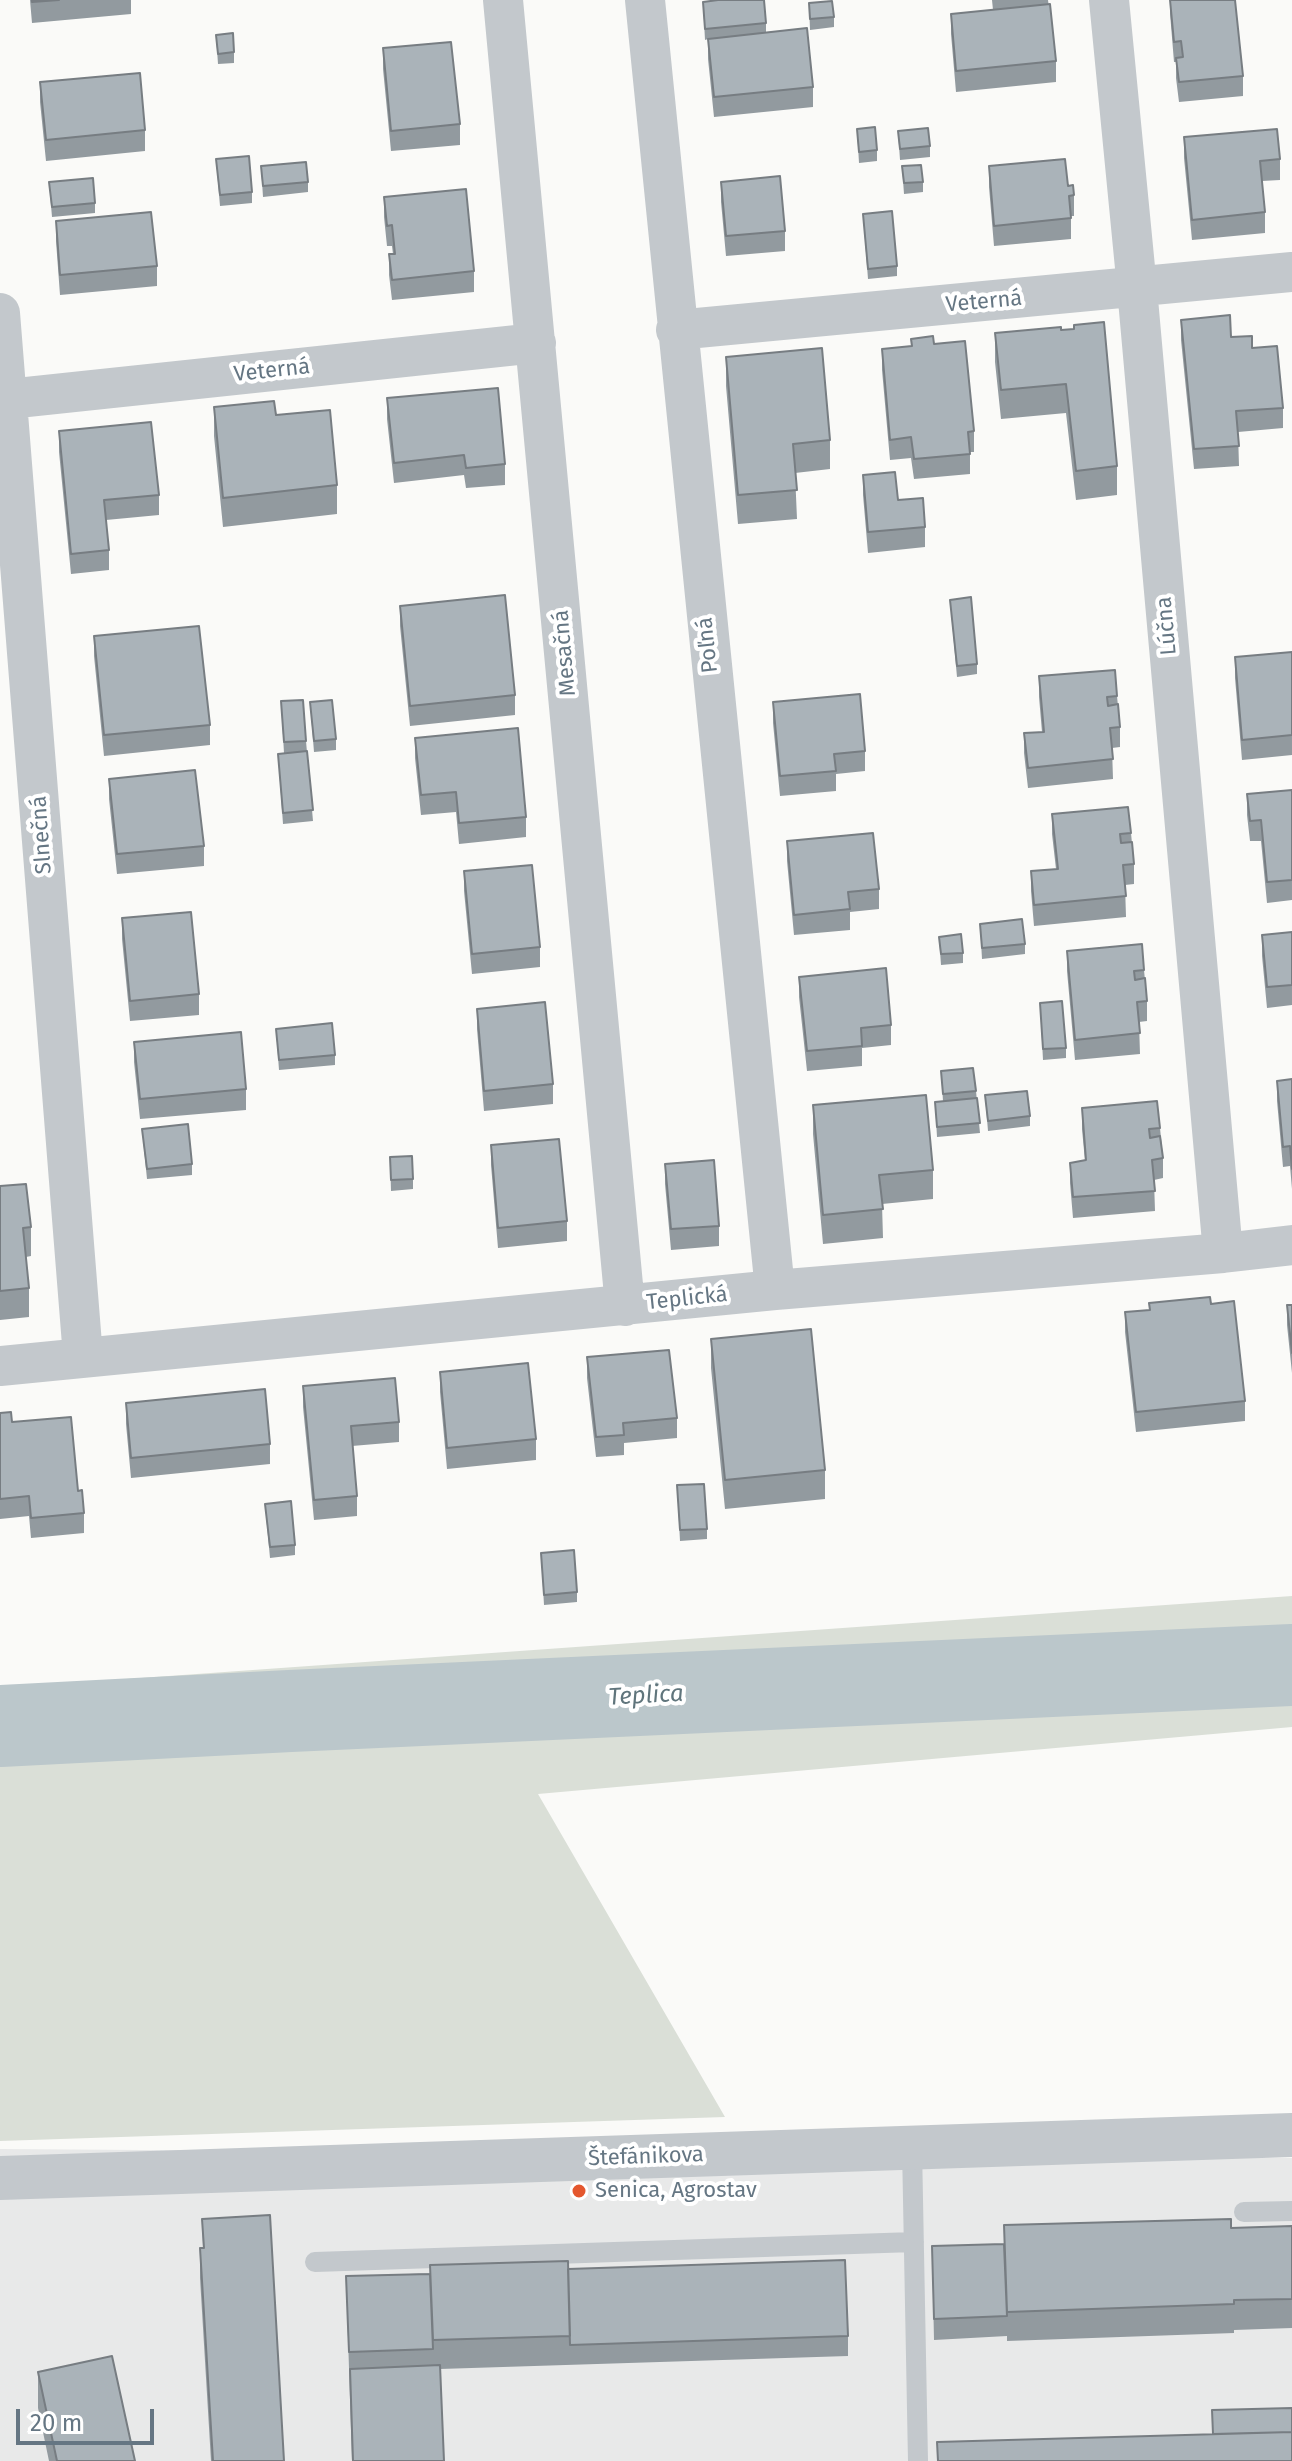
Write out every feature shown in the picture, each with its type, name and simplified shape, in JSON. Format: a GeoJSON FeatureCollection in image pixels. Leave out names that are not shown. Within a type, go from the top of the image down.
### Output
{"type":"FeatureCollection","features":[{"type":"Feature","properties":{"kind":"street","name":"Mesačná"},"geometry":{"type":"LineString","coordinates":[[503,0],[625,1306]]}},
{"type":"Feature","properties":{"kind":"street","name":"Poľná"},"geometry":{"type":"LineString","coordinates":[[645,0],[775,1290]]}},
{"type":"Feature","properties":{"kind":"street","name":"Lúčna"},"geometry":{"type":"LineString","coordinates":[[1109,0],[1223,1253]]}},
{"type":"Feature","properties":{"kind":"street","name":"Veterná"},"geometry":{"type":"LineString","coordinates":[[676,330],[1292,272]]}},
{"type":"Feature","properties":{"kind":"street","name":"Slnečná"},"geometry":{"type":"LineString","coordinates":[[0,313],[83,1357]]}},
{"type":"Feature","properties":{"kind":"street","name":"Veterná"},"geometry":{"type":"LineString","coordinates":[[8,399],[536,343]]}},
{"type":"Feature","properties":{"kind":"street","name":"Teplická"},"geometry":{"type":"LineString","coordinates":[[0,1366],[775,1290],[1292,1245]]}},
{"type":"Feature","properties":{"kind":"street","name":"Štefánikova"},"geometry":{"type":"LineString","coordinates":[[0,2178],[1292,2135]]}},
{"type":"Feature","properties":{"kind":"lane"},"geometry":{"type":"LineString","coordinates":[[912,2147],[918,2461]]}},
{"type":"Feature","properties":{"kind":"lane"},"geometry":{"type":"LineString","coordinates":[[1244,2212],[1292,2211]]}},
{"type":"Feature","properties":{"kind":"lane"},"geometry":{"type":"LineString","coordinates":[[315,2262],[914,2242]]}},
{"type":"Feature","properties":{"kind":"shaded area"},"geometry":{"type":"Polygon","coordinates":[[[1292,1596],[1292,1727],[538,1794],[725,2117],[0,2141],[0,1688],[1292,1596]]]}},
{"type":"Feature","properties":{"kind":"shaded area"},"geometry":{"type":"Polygon","coordinates":[[[0,2149],[1292,2158],[1292,2461],[0,2461],[0,2149]]]}},
{"type":"Feature","properties":{"kind":"building"},"geometry":{"type":"Polygon","coordinates":[[[764,0],[766,23],[705,29],[703,2],[764,0]]]}},
{"type":"Feature","properties":{"kind":"building"},"geometry":{"type":"Polygon","coordinates":[[[1170,0],[1235,0],[1243,76],[1179,82],[1176,58],[1183,57],[1181,41],[1174,42],[1170,0]]]}},
{"type":"Feature","properties":{"kind":"building"},"geometry":{"type":"Polygon","coordinates":[[[832,1],[834,17],[810,19],[809,3],[832,1]]]}},
{"type":"Feature","properties":{"kind":"building"},"geometry":{"type":"Polygon","coordinates":[[[1050,4],[1056,61],[956,71],[951,14],[1050,4]]]}},
{"type":"Feature","properties":{"kind":"building"},"geometry":{"type":"Polygon","coordinates":[[[807,28],[813,87],[714,97],[708,39],[807,28]]]}},
{"type":"Feature","properties":{"kind":"building"},"geometry":{"type":"Polygon","coordinates":[[[233,33],[234,52],[218,54],[216,35],[233,33]]]}},
{"type":"Feature","properties":{"kind":"building"},"geometry":{"type":"Polygon","coordinates":[[[451,42],[460,124],[391,131],[383,48],[451,42]]]}},
{"type":"Feature","properties":{"kind":"building"},"geometry":{"type":"Polygon","coordinates":[[[140,73],[145,130],[46,140],[40,82],[140,73]]]}},
{"type":"Feature","properties":{"kind":"building"},"geometry":{"type":"Polygon","coordinates":[[[875,127],[877,150],[859,152],[857,129],[875,127]]]}},
{"type":"Feature","properties":{"kind":"building"},"geometry":{"type":"Polygon","coordinates":[[[928,128],[930,146],[900,149],[898,131],[928,128]]]}},
{"type":"Feature","properties":{"kind":"building"},"geometry":{"type":"Polygon","coordinates":[[[1277,129],[1280,159],[1260,161],[1265,212],[1192,220],[1184,137],[1277,129]]]}},
{"type":"Feature","properties":{"kind":"building"},"geometry":{"type":"Polygon","coordinates":[[[249,156],[252,192],[220,195],[216,159],[249,156]]]}},
{"type":"Feature","properties":{"kind":"building"},"geometry":{"type":"Polygon","coordinates":[[[1065,159],[1068,186],[1073,185],[1074,195],[1069,196],[1071,218],[994,226],[989,166],[1065,159]]]}},
{"type":"Feature","properties":{"kind":"building"},"geometry":{"type":"Polygon","coordinates":[[[306,162],[308,182],[263,186],[261,166],[306,162]]]}},
{"type":"Feature","properties":{"kind":"building"},"geometry":{"type":"Polygon","coordinates":[[[921,165],[923,182],[904,183],[902,166],[921,165]]]}},
{"type":"Feature","properties":{"kind":"building"},"geometry":{"type":"Polygon","coordinates":[[[780,176],[785,231],[726,236],[721,182],[780,176]]]}},
{"type":"Feature","properties":{"kind":"building"},"geometry":{"type":"Polygon","coordinates":[[[93,178],[95,203],[52,207],[49,182],[93,178]]]}},
{"type":"Feature","properties":{"kind":"building"},"geometry":{"type":"Polygon","coordinates":[[[466,189],[474,271],[392,280],[389,254],[395,254],[392,225],[387,226],[384,197],[466,189]]]}},
{"type":"Feature","properties":{"kind":"building"},"geometry":{"type":"Polygon","coordinates":[[[892,211],[897,266],[868,269],[863,214],[892,211]]]}},
{"type":"Feature","properties":{"kind":"building"},"geometry":{"type":"Polygon","coordinates":[[[151,212],[157,266],[60,275],[56,221],[151,212]]]}},
{"type":"Feature","properties":{"kind":"building"},"geometry":{"type":"Polygon","coordinates":[[[1230,315],[1231,337],[1252,336],[1252,348],[1277,346],[1283,408],[1236,411],[1239,446],[1194,449],[1181,320],[1230,315]]]}},
{"type":"Feature","properties":{"kind":"building"},"geometry":{"type":"Polygon","coordinates":[[[1104,322],[1117,466],[1076,471],[1066,384],[1001,390],[995,333],[1061,327],[1061,330],[1074,329],[1074,325],[1104,322]]]}},
{"type":"Feature","properties":{"kind":"building"},"geometry":{"type":"Polygon","coordinates":[[[933,336],[934,344],[965,341],[974,431],[968,432],[970,454],[914,459],[911,437],[890,440],[882,349],[912,346],[911,339],[933,336]]]}},
{"type":"Feature","properties":{"kind":"building"},"geometry":{"type":"Polygon","coordinates":[[[822,348],[830,440],[793,444],[797,490],[738,495],[726,357],[822,348]]]}},
{"type":"Feature","properties":{"kind":"building"},"geometry":{"type":"Polygon","coordinates":[[[498,388],[505,464],[466,468],[464,455],[394,463],[387,398],[498,388]]]}},
{"type":"Feature","properties":{"kind":"building"},"geometry":{"type":"Polygon","coordinates":[[[274,401],[276,415],[330,410],[337,485],[223,498],[214,407],[274,401]]]}},
{"type":"Feature","properties":{"kind":"building"},"geometry":{"type":"Polygon","coordinates":[[[151,422],[159,495],[104,500],[109,550],[71,554],[59,431],[151,422]]]}},
{"type":"Feature","properties":{"kind":"building"},"geometry":{"type":"Polygon","coordinates":[[[895,472],[898,500],[923,498],[925,527],[868,532],[863,475],[895,472]]]}},
{"type":"Feature","properties":{"kind":"building"},"geometry":{"type":"Polygon","coordinates":[[[505,595],[515,695],[410,706],[400,606],[505,595]]]}},
{"type":"Feature","properties":{"kind":"building"},"geometry":{"type":"Polygon","coordinates":[[[971,597],[977,664],[957,666],[950,600],[971,597]]]}},
{"type":"Feature","properties":{"kind":"building"},"geometry":{"type":"Polygon","coordinates":[[[199,626],[210,725],[104,735],[94,636],[199,626]]]}},
{"type":"Feature","properties":{"kind":"building"},"geometry":{"type":"Polygon","coordinates":[[[1292,652],[1292,735],[1242,740],[1235,657],[1292,652]]]}},
{"type":"Feature","properties":{"kind":"building"},"geometry":{"type":"Polygon","coordinates":[[[1115,670],[1117,696],[1107,697],[1108,706],[1118,704],[1120,727],[1110,728],[1113,759],[1028,768],[1024,733],[1044,732],[1039,676],[1115,670]]]}},
{"type":"Feature","properties":{"kind":"building"},"geometry":{"type":"Polygon","coordinates":[[[860,694],[865,751],[834,754],[836,771],[780,776],[773,702],[860,694]]]}},
{"type":"Feature","properties":{"kind":"building"},"geometry":{"type":"Polygon","coordinates":[[[303,700],[306,741],[284,742],[281,701],[303,700]]]}},
{"type":"Feature","properties":{"kind":"building"},"geometry":{"type":"Polygon","coordinates":[[[332,700],[336,739],[314,741],[310,702],[332,700]]]}},
{"type":"Feature","properties":{"kind":"building"},"geometry":{"type":"Polygon","coordinates":[[[518,728],[526,817],[459,823],[456,792],[421,795],[415,738],[518,728]]]}},
{"type":"Feature","properties":{"kind":"building"},"geometry":{"type":"Polygon","coordinates":[[[307,751],[313,810],[283,813],[278,754],[307,751]]]}},
{"type":"Feature","properties":{"kind":"building"},"geometry":{"type":"Polygon","coordinates":[[[195,770],[204,846],[117,854],[109,779],[195,770]]]}},
{"type":"Feature","properties":{"kind":"building"},"geometry":{"type":"Polygon","coordinates":[[[1292,790],[1292,880],[1267,882],[1261,820],[1250,821],[1247,794],[1292,790]]]}},
{"type":"Feature","properties":{"kind":"building"},"geometry":{"type":"Polygon","coordinates":[[[1128,807],[1131,833],[1120,834],[1121,843],[1132,842],[1134,864],[1123,865],[1126,896],[1034,905],[1031,871],[1058,869],[1052,814],[1128,807]]]}},
{"type":"Feature","properties":{"kind":"building"},"geometry":{"type":"Polygon","coordinates":[[[873,833],[879,889],[848,892],[850,909],[794,915],[787,841],[873,833]]]}},
{"type":"Feature","properties":{"kind":"building"},"geometry":{"type":"Polygon","coordinates":[[[532,865],[540,947],[472,954],[464,871],[532,865]]]}},
{"type":"Feature","properties":{"kind":"building"},"geometry":{"type":"Polygon","coordinates":[[[191,912],[199,994],[130,1001],[122,918],[191,912]]]}},
{"type":"Feature","properties":{"kind":"building"},"geometry":{"type":"Polygon","coordinates":[[[1022,919],[1025,944],[982,948],[980,924],[1022,919]]]}},
{"type":"Feature","properties":{"kind":"building"},"geometry":{"type":"Polygon","coordinates":[[[1292,932],[1292,985],[1267,987],[1262,935],[1292,932]]]}},
{"type":"Feature","properties":{"kind":"building"},"geometry":{"type":"Polygon","coordinates":[[[961,934],[963,953],[941,954],[939,937],[961,934]]]}},
{"type":"Feature","properties":{"kind":"building"},"geometry":{"type":"Polygon","coordinates":[[[1142,944],[1144,970],[1134,971],[1135,980],[1145,978],[1147,1001],[1137,1002],[1140,1033],[1075,1040],[1067,951],[1142,944]]]}},
{"type":"Feature","properties":{"kind":"building"},"geometry":{"type":"Polygon","coordinates":[[[886,968],[891,1025],[861,1028],[862,1046],[807,1051],[799,977],[886,968]]]}},
{"type":"Feature","properties":{"kind":"building"},"geometry":{"type":"Polygon","coordinates":[[[1062,1001],[1066,1048],[1043,1049],[1040,1003],[1062,1001]]]}},
{"type":"Feature","properties":{"kind":"building"},"geometry":{"type":"Polygon","coordinates":[[[545,1002],[553,1084],[484,1091],[477,1009],[545,1002]]]}},
{"type":"Feature","properties":{"kind":"building"},"geometry":{"type":"Polygon","coordinates":[[[332,1023],[335,1055],[279,1060],[276,1029],[332,1023]]]}},
{"type":"Feature","properties":{"kind":"building"},"geometry":{"type":"Polygon","coordinates":[[[241,1032],[246,1089],[140,1099],[134,1042],[241,1032]]]}},
{"type":"Feature","properties":{"kind":"building"},"geometry":{"type":"Polygon","coordinates":[[[973,1068],[976,1091],[943,1094],[941,1071],[973,1068]]]}},
{"type":"Feature","properties":{"kind":"building"},"geometry":{"type":"Polygon","coordinates":[[[1292,1079],[1292,1169],[1290,1146],[1283,1147],[1277,1081],[1292,1079]]]}},
{"type":"Feature","properties":{"kind":"building"},"geometry":{"type":"Polygon","coordinates":[[[1027,1091],[1030,1116],[988,1121],[985,1095],[1027,1091]]]}},
{"type":"Feature","properties":{"kind":"building"},"geometry":{"type":"Polygon","coordinates":[[[926,1095],[933,1170],[879,1175],[883,1209],[823,1215],[813,1105],[926,1095]]]}},
{"type":"Feature","properties":{"kind":"building"},"geometry":{"type":"Polygon","coordinates":[[[977,1098],[980,1123],[937,1127],[935,1102],[977,1098]]]}},
{"type":"Feature","properties":{"kind":"building"},"geometry":{"type":"Polygon","coordinates":[[[1157,1101],[1160,1128],[1149,1129],[1150,1138],[1160,1136],[1163,1158],[1152,1160],[1155,1191],[1073,1197],[1070,1163],[1086,1160],[1082,1108],[1157,1101]]]}},
{"type":"Feature","properties":{"kind":"building"},"geometry":{"type":"Polygon","coordinates":[[[188,1124],[192,1164],[147,1169],[142,1129],[188,1124]]]}},
{"type":"Feature","properties":{"kind":"building"},"geometry":{"type":"Polygon","coordinates":[[[559,1139],[567,1221],[498,1228],[491,1145],[559,1139]]]}},
{"type":"Feature","properties":{"kind":"building"},"geometry":{"type":"Polygon","coordinates":[[[412,1156],[413,1179],[391,1180],[390,1157],[412,1156]]]}},
{"type":"Feature","properties":{"kind":"building"},"geometry":{"type":"Polygon","coordinates":[[[714,1160],[719,1226],[671,1229],[665,1164],[714,1160]]]}},
{"type":"Feature","properties":{"kind":"building"},"geometry":{"type":"Polygon","coordinates":[[[26,1184],[31,1227],[23,1228],[29,1288],[0,1291],[0,1186],[26,1184]]]}},
{"type":"Feature","properties":{"kind":"building"},"geometry":{"type":"Polygon","coordinates":[[[1210,1297],[1211,1304],[1234,1301],[1245,1401],[1136,1412],[1125,1312],[1150,1310],[1149,1303],[1210,1297]]]}},
{"type":"Feature","properties":{"kind":"building"},"geometry":{"type":"Polygon","coordinates":[[[1287,1305],[1292,1305],[1292,1353],[1287,1305]]]}},
{"type":"Feature","properties":{"kind":"building"},"geometry":{"type":"Polygon","coordinates":[[[811,1329],[825,1470],[725,1480],[711,1339],[811,1329]]]}},
{"type":"Feature","properties":{"kind":"building"},"geometry":{"type":"Polygon","coordinates":[[[669,1350],[677,1418],[623,1423],[624,1435],[596,1437],[587,1357],[669,1350]]]}},
{"type":"Feature","properties":{"kind":"building"},"geometry":{"type":"Polygon","coordinates":[[[528,1363],[536,1439],[447,1448],[440,1372],[528,1363]]]}},
{"type":"Feature","properties":{"kind":"building"},"geometry":{"type":"Polygon","coordinates":[[[395,1378],[399,1422],[351,1426],[357,1496],[314,1500],[303,1386],[395,1378]]]}},
{"type":"Feature","properties":{"kind":"building"},"geometry":{"type":"Polygon","coordinates":[[[265,1389],[270,1444],[131,1458],[126,1403],[265,1389]]]}},
{"type":"Feature","properties":{"kind":"building"},"geometry":{"type":"Polygon","coordinates":[[[11,1412],[12,1422],[71,1417],[78,1491],[82,1490],[84,1513],[31,1518],[29,1496],[0,1499],[0,1413],[11,1412]]]}},
{"type":"Feature","properties":{"kind":"building"},"geometry":{"type":"Polygon","coordinates":[[[704,1484],[707,1529],[680,1530],[677,1485],[704,1484]]]}},
{"type":"Feature","properties":{"kind":"building"},"geometry":{"type":"Polygon","coordinates":[[[291,1501],[295,1545],[270,1547],[265,1504],[291,1501]]]}},
{"type":"Feature","properties":{"kind":"building"},"geometry":{"type":"Polygon","coordinates":[[[574,1550],[577,1592],[544,1595],[541,1553],[574,1550]]]}},
{"type":"Feature","properties":{"kind":"building"},"geometry":{"type":"Polygon","coordinates":[[[270,2215],[284,2461],[213,2461],[200,2248],[204,2248],[202,2219],[270,2215]]]}},
{"type":"Feature","properties":{"kind":"building"},"geometry":{"type":"Polygon","coordinates":[[[1231,2219],[1231,2228],[1292,2226],[1292,2299],[1007,2312],[1004,2225],[1231,2219]]]}},
{"type":"Feature","properties":{"kind":"building"},"geometry":{"type":"Polygon","coordinates":[[[1004,2244],[1007,2316],[934,2319],[932,2246],[1004,2244]]]}},
{"type":"Feature","properties":{"kind":"building"},"geometry":{"type":"Polygon","coordinates":[[[845,2260],[848,2336],[570,2345],[568,2269],[845,2260]]]}},
{"type":"Feature","properties":{"kind":"building"},"geometry":{"type":"Polygon","coordinates":[[[568,2261],[570,2336],[433,2340],[430,2265],[568,2261]]]}},
{"type":"Feature","properties":{"kind":"building"},"geometry":{"type":"Polygon","coordinates":[[[430,2274],[433,2349],[349,2352],[346,2276],[430,2274]]]}},
{"type":"Feature","properties":{"kind":"building"},"geometry":{"type":"Polygon","coordinates":[[[112,2356],[135,2461],[57,2461],[38,2372],[112,2356]]]}},
{"type":"Feature","properties":{"kind":"building"},"geometry":{"type":"Polygon","coordinates":[[[440,2365],[444,2461],[353,2461],[350,2369],[440,2365]]]}},
{"type":"Feature","properties":{"kind":"building"},"geometry":{"type":"Polygon","coordinates":[[[1292,2408],[1292,2432],[1213,2434],[1212,2410],[1292,2408]]]}},
{"type":"Feature","properties":{"kind":"building"},"geometry":{"type":"Polygon","coordinates":[[[1292,2432],[1292,2461],[938,2461],[937,2442],[1292,2432]]]}},
{"type":"Feature","properties":{"kind":"waterway","name":"Teplica"},"geometry":{"type":"LineString","coordinates":[[0,1726],[1292,1665]]}},
{"type":"Feature","properties":{"kind":"place","name":"Senica, Agrostav"},"geometry":{"type":"Point","coordinates":[579,2191]}}]}
